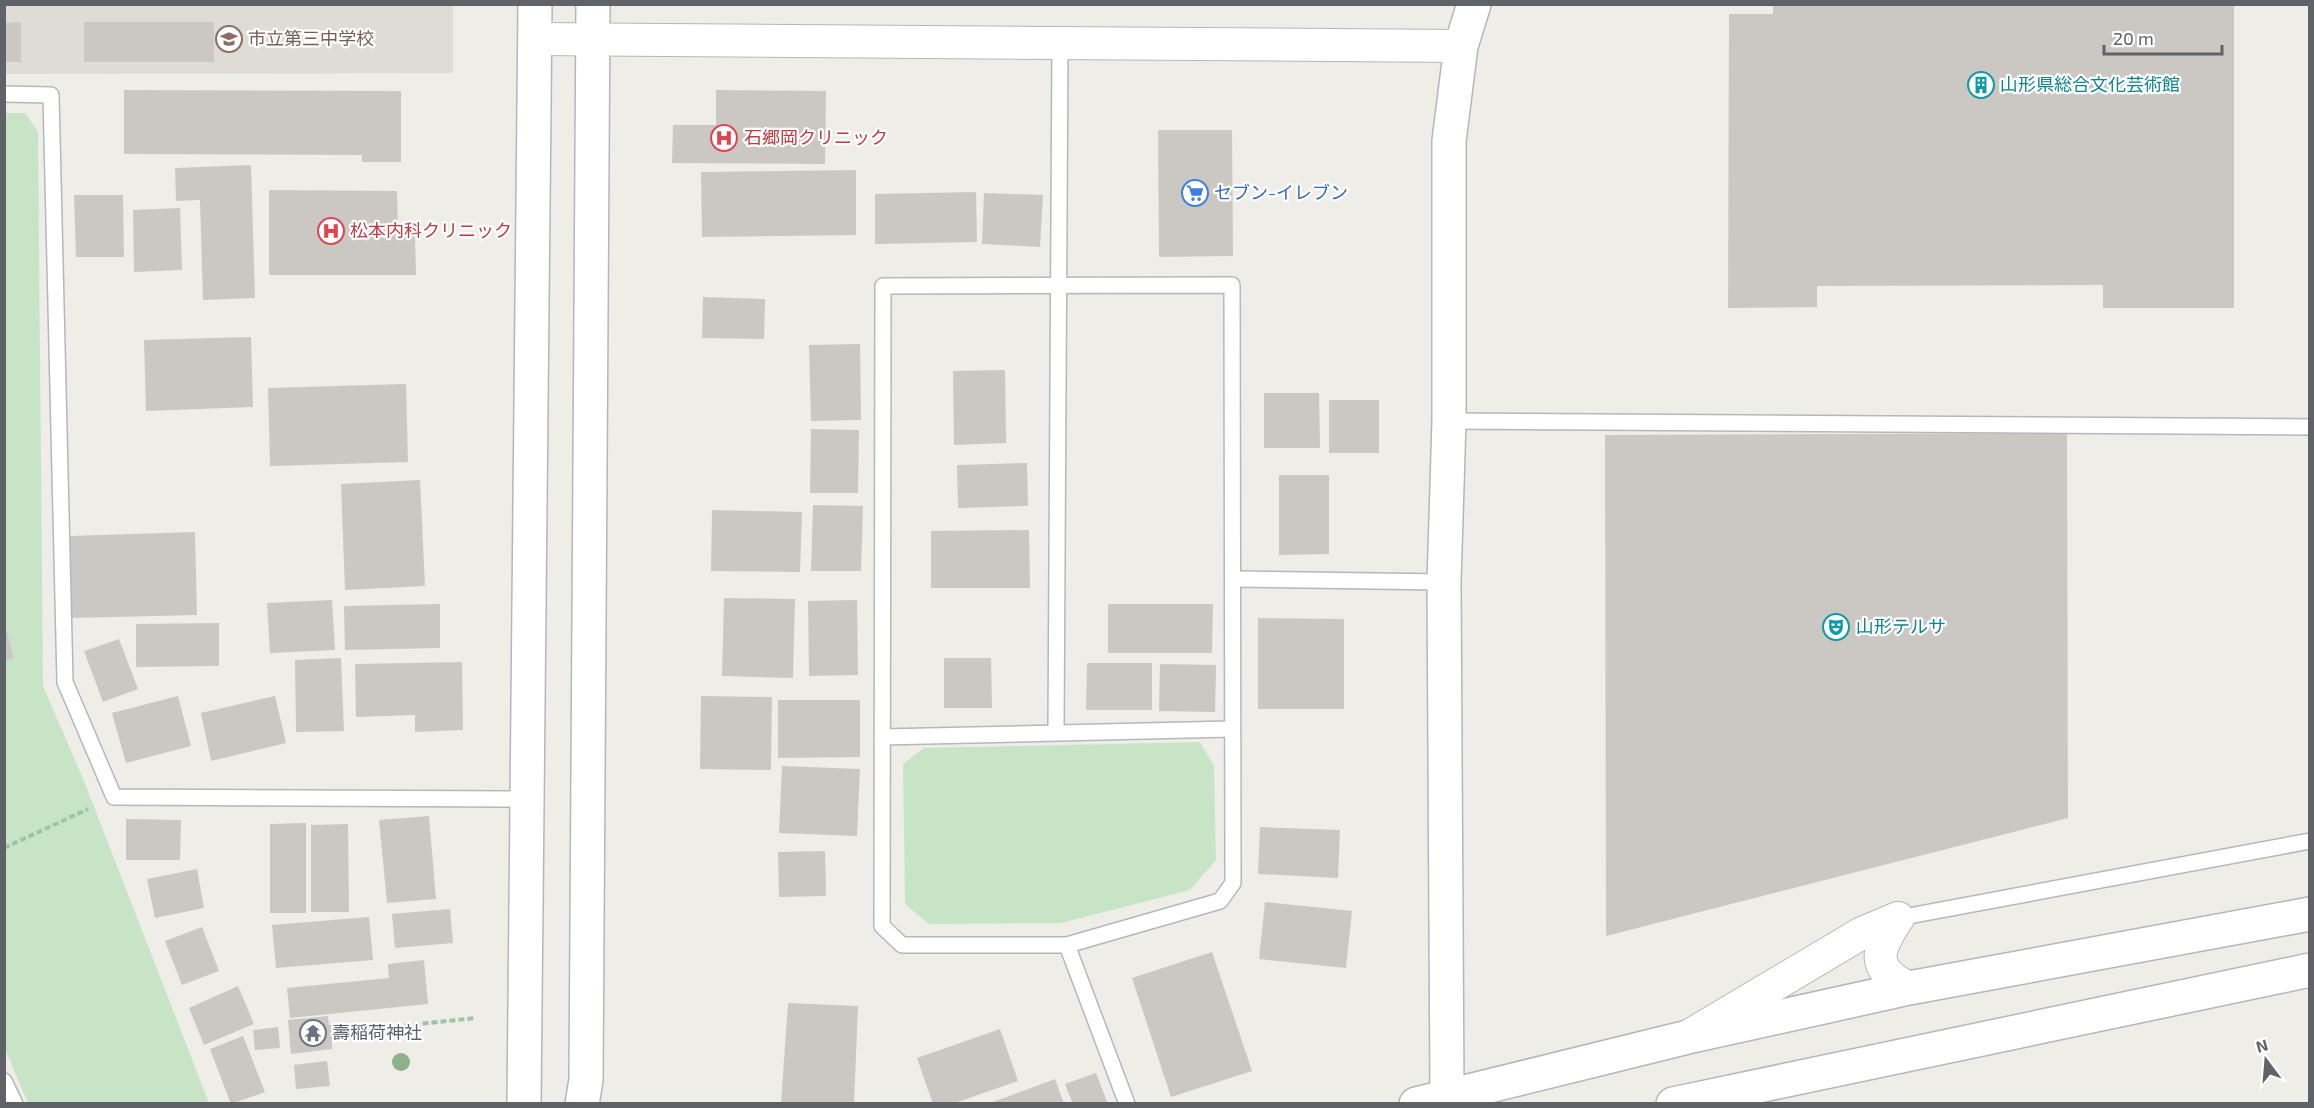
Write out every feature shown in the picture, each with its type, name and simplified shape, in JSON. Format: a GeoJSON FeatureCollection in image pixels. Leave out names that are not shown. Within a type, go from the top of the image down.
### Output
{"type":"FeatureCollection","features":[{"type":"Feature","properties":{"kind":"street"},"geometry":{"type":"LineString","coordinates":[[524,1104],[535,4]]}},
{"type":"Feature","properties":{"kind":"street"},"geometry":{"type":"LineString","coordinates":[[585,1096],[593,4]]}},
{"type":"Feature","properties":{"kind":"street"},"geometry":{"type":"LineString","coordinates":[[1447,1099],[1444,582],[1449,421],[1449,141],[1461,46],[1474,4]]}},
{"type":"Feature","properties":{"kind":"street"},"geometry":{"type":"LineString","coordinates":[[535,39],[1060,45],[1461,46]]}},
{"type":"Feature","properties":{"kind":"street"},"geometry":{"type":"LineString","coordinates":[[1416,1104],[1447,1099],[1688,1036],[1909,988],[2310,914]]}},
{"type":"Feature","properties":{"kind":"street"},"geometry":{"type":"LineString","coordinates":[[1688,1036],[1862,933],[1898,918]]}},
{"type":"Feature","properties":{"kind":"street"},"geometry":{"type":"LineString","coordinates":[[1898,918],[1882,942],[1881,962],[1888,978],[1909,988]]}},
{"type":"Feature","properties":{"kind":"street"},"geometry":{"type":"LineString","coordinates":[[1673,1104],[2310,970]]}},
{"type":"Feature","properties":{"kind":"lane"},"geometry":{"type":"LineString","coordinates":[[1056,731],[1060,45]]}},
{"type":"Feature","properties":{"kind":"lane"},"geometry":{"type":"LineString","coordinates":[[4,94],[51,95],[65,682],[114,797],[528,799]]}},
{"type":"Feature","properties":{"kind":"lane"},"geometry":{"type":"LineString","coordinates":[[1058,284],[1232,285],[1233,883],[1220,901],[1067,945],[902,945],[882,926],[883,286],[1058,284]]}},
{"type":"Feature","properties":{"kind":"lane"},"geometry":{"type":"LineString","coordinates":[[1449,421],[2310,428]]}},
{"type":"Feature","properties":{"kind":"lane"},"geometry":{"type":"LineString","coordinates":[[1233,579],[1444,582]]}},
{"type":"Feature","properties":{"kind":"lane"},"geometry":{"type":"LineString","coordinates":[[882,736],[1231,729]]}},
{"type":"Feature","properties":{"kind":"lane"},"geometry":{"type":"LineString","coordinates":[[1898,918],[2310,841]]}},
{"type":"Feature","properties":{"kind":"lane"},"geometry":{"type":"LineString","coordinates":[[1067,945],[1127,1104]]}},
{"type":"Feature","properties":{"kind":"lane"},"geometry":{"type":"LineString","coordinates":[[4,1081],[15,1104]]}},
{"type":"Feature","properties":{"kind":"path"},"geometry":{"type":"LineString","coordinates":[[4,848],[114,797]]}},
{"type":"Feature","properties":{"kind":"path"},"geometry":{"type":"LineString","coordinates":[[342,1032],[476,1018]]}},
{"type":"Feature","properties":{"kind":"shaded area","name":"市立第三中学校"},"geometry":{"type":"Polygon","coordinates":[[[4,5],[453,5],[453,73],[5,74],[4,5]]]}},
{"type":"Feature","properties":{"kind":"green space"},"geometry":{"type":"Polygon","coordinates":[[[4,113],[25,113],[38,132],[43,686],[84,781],[209,1103],[28,1103],[5,1049],[4,113]]]}},
{"type":"Feature","properties":{"kind":"green space"},"geometry":{"type":"Polygon","coordinates":[[[1200,742],[1214,766],[1216,860],[1190,890],[1061,923],[929,924],[905,904],[903,764],[924,748],[1200,742]]]}},
{"type":"Feature","properties":{"kind":"building","name":"山形県総合文化芸術館"},"geometry":{"type":"Polygon","coordinates":[[[1773,4],[2234,4],[2234,308],[2103,308],[2103,285],[1817,286],[1817,307],[1728,308],[1729,14],[1773,14],[1773,4]]]}},
{"type":"Feature","properties":{"kind":"building"},"geometry":{"type":"Polygon","coordinates":[[[21,22],[21,62],[4,62],[4,23],[21,22]]]}},
{"type":"Feature","properties":{"kind":"building"},"geometry":{"type":"Polygon","coordinates":[[[84,22],[214,22],[214,62],[84,62],[84,22]]]}},
{"type":"Feature","properties":{"kind":"building"},"geometry":{"type":"Polygon","coordinates":[[[124,90],[401,91],[401,162],[362,162],[362,155],[124,154],[124,90]]]}},
{"type":"Feature","properties":{"kind":"building"},"geometry":{"type":"Polygon","coordinates":[[[716,90],[826,91],[825,164],[672,163],[673,125],[716,125],[716,90]]]}},
{"type":"Feature","properties":{"kind":"building","name":"セブン-イレブン"},"geometry":{"type":"Polygon","coordinates":[[[1158,130],[1232,130],[1233,256],[1159,257],[1158,130]]]}},
{"type":"Feature","properties":{"kind":"building"},"geometry":{"type":"Polygon","coordinates":[[[251,165],[255,298],[203,300],[200,200],[176,201],[175,168],[251,165]]]}},
{"type":"Feature","properties":{"kind":"building"},"geometry":{"type":"Polygon","coordinates":[[[856,170],[856,235],[702,237],[701,172],[856,170]]]}},
{"type":"Feature","properties":{"kind":"building"},"geometry":{"type":"Polygon","coordinates":[[[269,190],[397,191],[398,233],[415,233],[416,275],[269,275],[269,190]]]}},
{"type":"Feature","properties":{"kind":"building"},"geometry":{"type":"Polygon","coordinates":[[[976,192],[977,242],[875,244],[875,194],[976,192]]]}},
{"type":"Feature","properties":{"kind":"building"},"geometry":{"type":"Polygon","coordinates":[[[984,193],[1043,195],[1040,247],[982,244],[984,193]]]}},
{"type":"Feature","properties":{"kind":"building"},"geometry":{"type":"Polygon","coordinates":[[[74,195],[123,195],[124,257],[76,257],[74,195]]]}},
{"type":"Feature","properties":{"kind":"building"},"geometry":{"type":"Polygon","coordinates":[[[180,208],[182,270],[134,272],[133,210],[180,208]]]}},
{"type":"Feature","properties":{"kind":"building"},"geometry":{"type":"Polygon","coordinates":[[[703,297],[765,299],[764,339],[702,338],[703,297]]]}},
{"type":"Feature","properties":{"kind":"building"},"geometry":{"type":"Polygon","coordinates":[[[251,337],[253,407],[146,411],[144,340],[251,337]]]}},
{"type":"Feature","properties":{"kind":"building"},"geometry":{"type":"Polygon","coordinates":[[[860,344],[861,420],[811,421],[809,345],[860,344]]]}},
{"type":"Feature","properties":{"kind":"building"},"geometry":{"type":"Polygon","coordinates":[[[1005,370],[1006,443],[954,445],[953,371],[1005,370]]]}},
{"type":"Feature","properties":{"kind":"building"},"geometry":{"type":"Polygon","coordinates":[[[406,384],[408,462],[270,466],[268,388],[406,384]]]}},
{"type":"Feature","properties":{"kind":"building"},"geometry":{"type":"Polygon","coordinates":[[[1264,393],[1319,393],[1320,448],[1264,448],[1264,393]]]}},
{"type":"Feature","properties":{"kind":"building"},"geometry":{"type":"Polygon","coordinates":[[[1329,400],[1379,400],[1379,453],[1329,453],[1329,400]]]}},
{"type":"Feature","properties":{"kind":"building"},"geometry":{"type":"Polygon","coordinates":[[[811,429],[859,430],[858,493],[810,493],[811,429]]]}},
{"type":"Feature","properties":{"kind":"building","name":"山形テルサ"},"geometry":{"type":"Polygon","coordinates":[[[2067,433],[2068,818],[1606,936],[1605,435],[2067,433]]]}},
{"type":"Feature","properties":{"kind":"building"},"geometry":{"type":"Polygon","coordinates":[[[1027,463],[1028,506],[958,508],[957,465],[1027,463]]]}},
{"type":"Feature","properties":{"kind":"building"},"geometry":{"type":"Polygon","coordinates":[[[1279,475],[1329,475],[1329,554],[1279,555],[1279,475]]]}},
{"type":"Feature","properties":{"kind":"building"},"geometry":{"type":"Polygon","coordinates":[[[420,480],[425,586],[345,590],[341,484],[420,480]]]}},
{"type":"Feature","properties":{"kind":"building"},"geometry":{"type":"Polygon","coordinates":[[[813,505],[863,506],[861,571],[811,571],[813,505]]]}},
{"type":"Feature","properties":{"kind":"building"},"geometry":{"type":"Polygon","coordinates":[[[712,510],[802,512],[800,572],[711,571],[712,510]]]}},
{"type":"Feature","properties":{"kind":"building"},"geometry":{"type":"Polygon","coordinates":[[[1029,530],[1030,588],[931,588],[931,531],[1029,530]]]}},
{"type":"Feature","properties":{"kind":"building"},"geometry":{"type":"Polygon","coordinates":[[[195,532],[197,615],[72,618],[70,536],[195,532]]]}},
{"type":"Feature","properties":{"kind":"building"},"geometry":{"type":"Polygon","coordinates":[[[724,598],[795,599],[793,678],[722,676],[724,598]]]}},
{"type":"Feature","properties":{"kind":"building"},"geometry":{"type":"Polygon","coordinates":[[[332,600],[335,650],[270,653],[267,603],[332,600]]]}},
{"type":"Feature","properties":{"kind":"building"},"geometry":{"type":"Polygon","coordinates":[[[857,600],[858,675],[809,676],[808,601],[857,600]]]}},
{"type":"Feature","properties":{"kind":"building"},"geometry":{"type":"Polygon","coordinates":[[[440,604],[440,648],[345,650],[344,606],[440,604]]]}},
{"type":"Feature","properties":{"kind":"building"},"geometry":{"type":"Polygon","coordinates":[[[1108,604],[1213,604],[1212,653],[1108,653],[1108,604]]]}},
{"type":"Feature","properties":{"kind":"building"},"geometry":{"type":"Polygon","coordinates":[[[1258,618],[1344,619],[1344,709],[1258,709],[1258,618]]]}},
{"type":"Feature","properties":{"kind":"building"},"geometry":{"type":"Polygon","coordinates":[[[219,623],[219,666],[136,667],[136,624],[219,623]]]}},
{"type":"Feature","properties":{"kind":"building"},"geometry":{"type":"Polygon","coordinates":[[[4,632],[7,632],[14,658],[4,661],[4,632]]]}},
{"type":"Feature","properties":{"kind":"building"},"geometry":{"type":"Polygon","coordinates":[[[119,639],[138,689],[103,702],[84,651],[119,639]]]}},
{"type":"Feature","properties":{"kind":"building"},"geometry":{"type":"Polygon","coordinates":[[[341,658],[344,731],[296,732],[295,660],[341,658]]]}},
{"type":"Feature","properties":{"kind":"building"},"geometry":{"type":"Polygon","coordinates":[[[944,658],[991,658],[992,708],[944,708],[944,658]]]}},
{"type":"Feature","properties":{"kind":"building"},"geometry":{"type":"Polygon","coordinates":[[[462,662],[463,730],[415,732],[415,715],[356,717],[355,664],[462,662]]]}},
{"type":"Feature","properties":{"kind":"building"},"geometry":{"type":"Polygon","coordinates":[[[1087,663],[1152,663],[1152,710],[1086,710],[1087,663]]]}},
{"type":"Feature","properties":{"kind":"building"},"geometry":{"type":"Polygon","coordinates":[[[1160,664],[1216,665],[1215,712],[1159,711],[1160,664]]]}},
{"type":"Feature","properties":{"kind":"building"},"geometry":{"type":"Polygon","coordinates":[[[178,696],[191,746],[126,763],[112,713],[178,696]]]}},
{"type":"Feature","properties":{"kind":"building"},"geometry":{"type":"Polygon","coordinates":[[[275,696],[286,743],[211,761],[201,713],[275,696]]]}},
{"type":"Feature","properties":{"kind":"building"},"geometry":{"type":"Polygon","coordinates":[[[701,696],[772,697],[771,770],[700,769],[701,696]]]}},
{"type":"Feature","properties":{"kind":"building"},"geometry":{"type":"Polygon","coordinates":[[[778,700],[860,700],[860,757],[778,758],[778,700]]]}},
{"type":"Feature","properties":{"kind":"building"},"geometry":{"type":"Polygon","coordinates":[[[782,766],[860,769],[857,836],[779,833],[782,766]]]}},
{"type":"Feature","properties":{"kind":"building"},"geometry":{"type":"Polygon","coordinates":[[[429,816],[436,899],[387,903],[379,820],[429,816]]]}},
{"type":"Feature","properties":{"kind":"building"},"geometry":{"type":"Polygon","coordinates":[[[126,819],[181,820],[180,860],[126,860],[126,819]]]}},
{"type":"Feature","properties":{"kind":"building"},"geometry":{"type":"Polygon","coordinates":[[[306,823],[306,913],[270,913],[270,824],[306,823]]]}},
{"type":"Feature","properties":{"kind":"building"},"geometry":{"type":"Polygon","coordinates":[[[348,824],[349,912],[311,912],[311,825],[348,824]]]}},
{"type":"Feature","properties":{"kind":"building"},"geometry":{"type":"Polygon","coordinates":[[[1260,827],[1340,830],[1338,878],[1258,874],[1260,827]]]}},
{"type":"Feature","properties":{"kind":"building"},"geometry":{"type":"Polygon","coordinates":[[[825,851],[826,896],[779,897],[778,852],[825,851]]]}},
{"type":"Feature","properties":{"kind":"building"},"geometry":{"type":"Polygon","coordinates":[[[197,869],[204,908],[155,918],[147,879],[197,869]]]}},
{"type":"Feature","properties":{"kind":"building"},"geometry":{"type":"Polygon","coordinates":[[[1265,902],[1352,911],[1346,968],[1259,959],[1265,902]]]}},
{"type":"Feature","properties":{"kind":"building"},"geometry":{"type":"Polygon","coordinates":[[[450,909],[453,943],[395,948],[392,914],[450,909]]]}},
{"type":"Feature","properties":{"kind":"building"},"geometry":{"type":"Polygon","coordinates":[[[369,917],[373,960],[276,968],[272,925],[369,917]]]}},
{"type":"Feature","properties":{"kind":"building"},"geometry":{"type":"Polygon","coordinates":[[[202,927],[219,971],[182,985],[165,941],[202,927]]]}},
{"type":"Feature","properties":{"kind":"building"},"geometry":{"type":"Polygon","coordinates":[[[1212,952],[1252,1071],[1171,1097],[1132,978],[1212,952]]]}},
{"type":"Feature","properties":{"kind":"building"},"geometry":{"type":"Polygon","coordinates":[[[424,960],[428,1004],[290,1018],[287,988],[389,978],[388,964],[424,960]]]}},
{"type":"Feature","properties":{"kind":"building"},"geometry":{"type":"Polygon","coordinates":[[[238,986],[254,1024],[204,1045],[189,1008],[238,986]]]}},
{"type":"Feature","properties":{"kind":"building"},"geometry":{"type":"Polygon","coordinates":[[[788,1003],[858,1006],[854,1104],[781,1104],[788,1003]]]}},
{"type":"Feature","properties":{"kind":"building","name":"壽稲荷神社"},"geometry":{"type":"Polygon","coordinates":[[[328,1016],[329,1025],[337,1024],[339,1041],[332,1041],[332,1049],[291,1054],[288,1020],[328,1016]]]}},
{"type":"Feature","properties":{"kind":"building","name":"壽稲荷神社"},"geometry":{"type":"Polygon","coordinates":[[[278,1027],[280,1048],[255,1050],[253,1030],[278,1027]]]}},
{"type":"Feature","properties":{"kind":"building"},"geometry":{"type":"Polygon","coordinates":[[[1000,1029],[1018,1081],[952,1104],[933,1104],[917,1058],[1000,1029]]]}},
{"type":"Feature","properties":{"kind":"building"},"geometry":{"type":"Polygon","coordinates":[[[243,1036],[265,1092],[231,1104],[210,1049],[243,1036]]]}},
{"type":"Feature","properties":{"kind":"building","name":"壽稲荷神社"},"geometry":{"type":"Polygon","coordinates":[[[327,1061],[330,1086],[296,1089],[294,1065],[327,1061]]]}},
{"type":"Feature","properties":{"kind":"building"},"geometry":{"type":"Polygon","coordinates":[[[1096,1073],[1108,1104],[1073,1104],[1065,1084],[1096,1073]]]}},
{"type":"Feature","properties":{"kind":"building"},"geometry":{"type":"Polygon","coordinates":[[[1055,1079],[1064,1104],[990,1104],[990,1103],[1055,1079]]]}},
{"type":"Feature","properties":{"kind":"place","name":"市立第三中学校"},"geometry":{"type":"Point","coordinates":[229,39]}},
{"type":"Feature","properties":{"kind":"place","name":"山形県総合文化芸術館"},"geometry":{"type":"Point","coordinates":[1981,85]}},
{"type":"Feature","properties":{"kind":"place","name":"石郷岡クリニック"},"geometry":{"type":"Point","coordinates":[724,138]}},
{"type":"Feature","properties":{"kind":"place","name":"セブン-イレブン"},"geometry":{"type":"Point","coordinates":[1195,193]}},
{"type":"Feature","properties":{"kind":"place","name":"松本内科クリニック"},"geometry":{"type":"Point","coordinates":[331,231]}},
{"type":"Feature","properties":{"kind":"place","name":"山形テルサ"},"geometry":{"type":"Point","coordinates":[1836,627]}},
{"type":"Feature","properties":{"kind":"place","name":"壽稲荷神社"},"geometry":{"type":"Point","coordinates":[313,1033]}}]}
